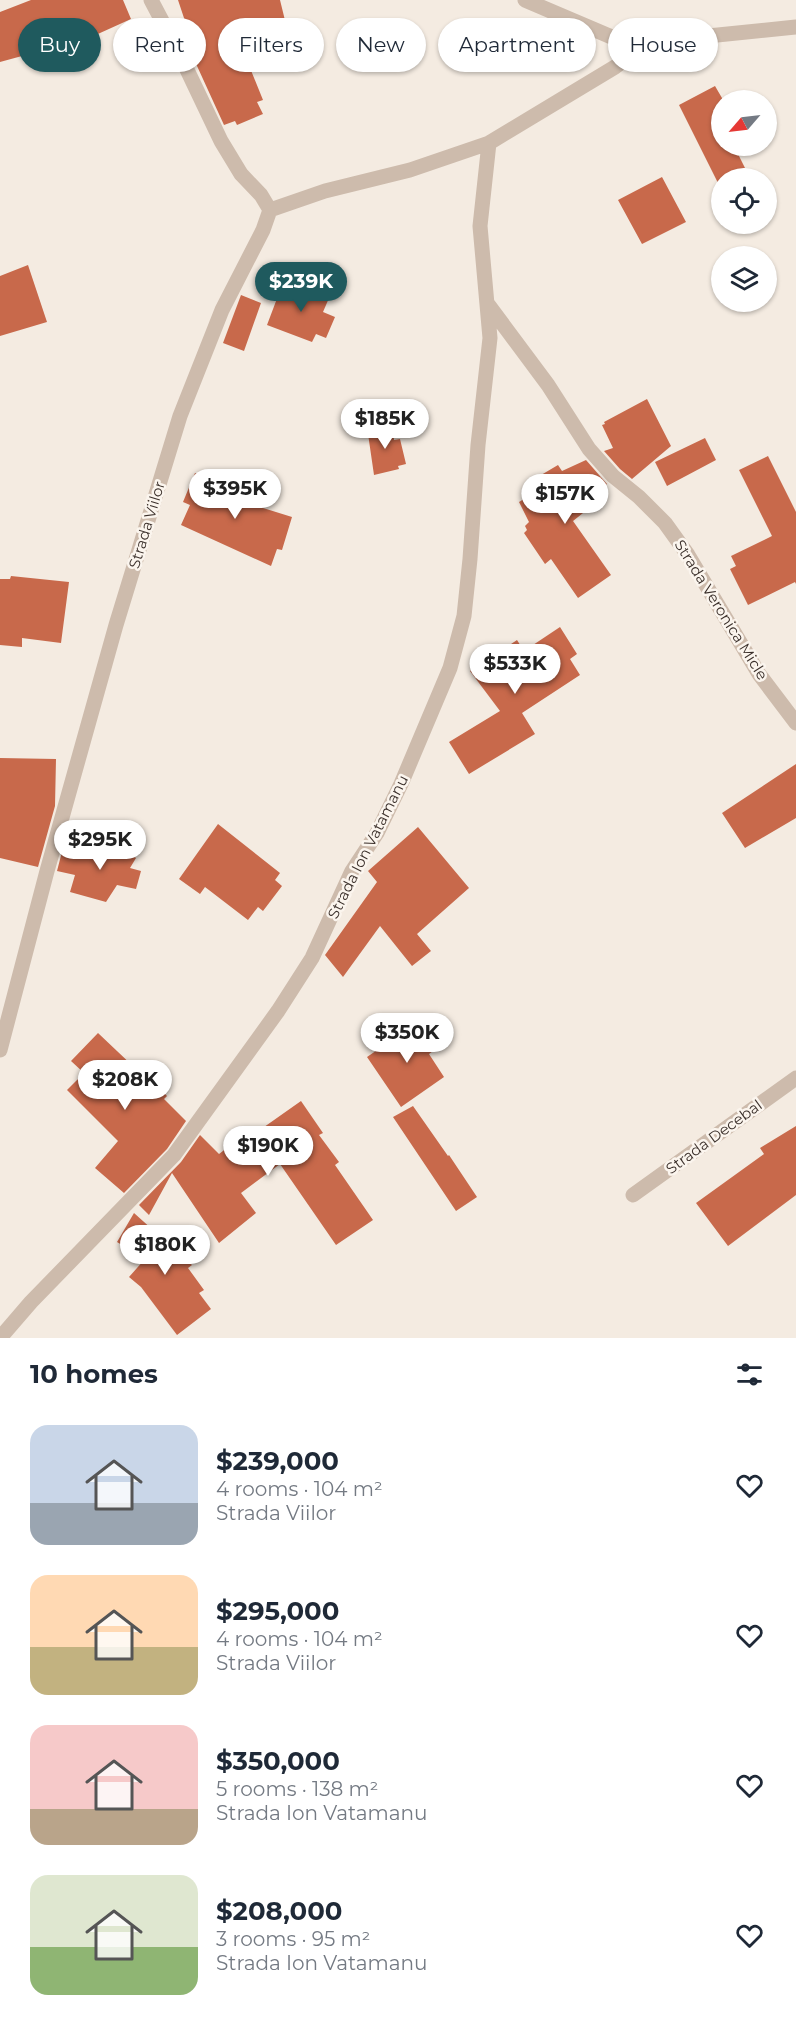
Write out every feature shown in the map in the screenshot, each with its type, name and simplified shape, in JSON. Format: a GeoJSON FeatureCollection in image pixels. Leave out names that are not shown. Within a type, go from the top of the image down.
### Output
{"type":"FeatureCollection","features":[{"type":"Feature","properties":{"kind":"street"},"geometry":{"type":"LineString","coordinates":[[151,0],[221,141],[241,174],[261,195],[270,210],[325,191],[410,170],[489,143],[608,71]]}},
{"type":"Feature","properties":{"kind":"street"},"geometry":{"type":"LineString","coordinates":[[525,0],[608,35]]}},
{"type":"Feature","properties":{"kind":"street"},"geometry":{"type":"LineString","coordinates":[[718,35],[796,27]]}},
{"type":"Feature","properties":{"kind":"street","name":"Strada Ion Vatamanu"},"geometry":{"type":"LineString","coordinates":[[0,1338],[39,1293],[174,1155],[278,1011],[312,958],[352,871],[377,833],[402,784],[450,668],[464,616],[478,445],[490,338],[480,226],[489,143]]}},
{"type":"Feature","properties":{"kind":"street","name":"Strada Viilor"},"geometry":{"type":"LineString","coordinates":[[0,1050],[116,625],[180,416],[222,310],[263,230],[270,210]]}},
{"type":"Feature","properties":{"kind":"street","name":"Strada Veronica Micle"},"geometry":{"type":"LineString","coordinates":[[487,303],[549,385],[589,449],[613,476],[639,496],[664,523],[688,555],[759,674],[796,723]]}},
{"type":"Feature","properties":{"kind":"street","name":"Strada Decebal"},"geometry":{"type":"LineString","coordinates":[[633,1195],[796,1078]]}},
{"type":"Feature","properties":{"kind":"building"},"geometry":{"type":"Polygon","coordinates":[[[31,0],[123,0],[131,18],[113,18],[113,27],[101,33],[101,18],[18,18],[18,57],[0,62],[0,12],[31,0]]]}},
{"type":"Feature","properties":{"kind":"building"},"geometry":{"type":"Polygon","coordinates":[[[178,0],[280,0],[284,18],[218,18],[218,72],[252,72],[263,100],[257,102],[263,114],[237,125],[235,121],[224,125],[200,72],[206,72],[206,18],[184,18],[178,0]]]}},
{"type":"Feature","properties":{"kind":"building"},"geometry":{"type":"Polygon","coordinates":[[[715,86],[717,90],[711,90],[711,156],[739,156],[745,168],[711,169],[679,105],[715,86]]]}},
{"type":"Feature","properties":{"kind":"building"},"geometry":{"type":"Polygon","coordinates":[[[662,177],[686,222],[642,244],[618,200],[662,177]]]}},
{"type":"Feature","properties":{"kind":"building"},"geometry":{"type":"Polygon","coordinates":[[[28,265],[47,322],[0,336],[0,276],[28,265]]]}},
{"type":"Feature","properties":{"kind":"building"},"geometry":{"type":"Polygon","coordinates":[[[284,280],[329,298],[323,312],[335,317],[326,338],[316,334],[312,342],[267,325],[284,280]]]}},
{"type":"Feature","properties":{"kind":"building"},"geometry":{"type":"Polygon","coordinates":[[[241,295],[261,303],[244,351],[223,343],[241,295]]]}},
{"type":"Feature","properties":{"kind":"building"},"geometry":{"type":"Polygon","coordinates":[[[647,399],[671,446],[632,479],[604,451],[613,448],[602,425],[647,399]]]}},
{"type":"Feature","properties":{"kind":"building"},"geometry":{"type":"Polygon","coordinates":[[[393,425],[394,440],[400,439],[406,464],[398,466],[399,469],[374,475],[367,427],[393,425]]]}},
{"type":"Feature","properties":{"kind":"building"},"geometry":{"type":"Polygon","coordinates":[[[705,438],[716,460],[667,486],[655,462],[705,438]]]}},
{"type":"Feature","properties":{"kind":"building"},"geometry":{"type":"Polygon","coordinates":[[[768,456],[796,512],[796,584],[795,582],[748,605],[730,569],[736,566],[731,556],[772,536],[739,470],[768,456]]]}},
{"type":"Feature","properties":{"kind":"building"},"geometry":{"type":"Polygon","coordinates":[[[586,460],[607,484],[582,500],[588,509],[573,521],[611,575],[578,598],[551,559],[545,564],[524,533],[527,530],[525,526],[529,522],[519,502],[542,488],[536,478],[558,465],[562,471],[586,460]]]}},
{"type":"Feature","properties":{"kind":"building"},"geometry":{"type":"Polygon","coordinates":[[[195,473],[250,498],[247,503],[292,517],[282,550],[277,549],[271,566],[181,525],[190,505],[183,502],[195,473]]]}},
{"type":"Feature","properties":{"kind":"building"},"geometry":{"type":"Polygon","coordinates":[[[11,576],[69,582],[61,643],[22,638],[22,647],[0,645],[0,579],[10,579],[11,576]]]}},
{"type":"Feature","properties":{"kind":"building"},"geometry":{"type":"Polygon","coordinates":[[[560,627],[577,654],[570,659],[580,675],[522,713],[535,734],[469,774],[449,742],[500,711],[470,671],[517,640],[524,651],[560,627]]]}},
{"type":"Feature","properties":{"kind":"building"},"geometry":{"type":"Polygon","coordinates":[[[0,758],[56,759],[55,806],[38,867],[0,858],[0,758]]]}},
{"type":"Feature","properties":{"kind":"building"},"geometry":{"type":"Polygon","coordinates":[[[796,764],[796,818],[745,848],[722,813],[796,764]]]}},
{"type":"Feature","properties":{"kind":"building"},"geometry":{"type":"Polygon","coordinates":[[[218,824],[280,873],[275,880],[282,886],[263,911],[258,907],[248,920],[205,887],[200,894],[179,879],[218,824]]]}},
{"type":"Feature","properties":{"kind":"building"},"geometry":{"type":"Polygon","coordinates":[[[418,827],[469,888],[417,934],[431,951],[412,966],[380,926],[343,977],[325,955],[377,882],[368,871],[418,827]]]}},
{"type":"Feature","properties":{"kind":"building"},"geometry":{"type":"Polygon","coordinates":[[[109,840],[136,858],[130,868],[141,871],[136,889],[117,885],[106,902],[70,892],[75,875],[57,871],[63,848],[92,857],[94,852],[100,854],[109,840]]]}},
{"type":"Feature","properties":{"kind":"building"},"geometry":{"type":"Polygon","coordinates":[[[418,1022],[437,1048],[429,1054],[444,1077],[401,1107],[367,1057],[418,1022]]]}},
{"type":"Feature","properties":{"kind":"building"},"geometry":{"type":"Polygon","coordinates":[[[98,1033],[136,1069],[138,1067],[167,1096],[164,1099],[186,1121],[167,1149],[124,1193],[95,1168],[118,1141],[67,1090],[84,1073],[71,1061],[98,1033]]]}},
{"type":"Feature","properties":{"kind":"building"},"geometry":{"type":"Polygon","coordinates":[[[301,1101],[323,1133],[319,1135],[339,1162],[335,1165],[373,1220],[336,1245],[280,1164],[241,1193],[256,1213],[219,1243],[172,1173],[149,1215],[139,1205],[181,1162],[200,1135],[219,1154],[253,1128],[257,1132],[301,1101]]]}},
{"type":"Feature","properties":{"kind":"building"},"geometry":{"type":"Polygon","coordinates":[[[413,1106],[477,1197],[456,1211],[393,1117],[413,1106]]]}},
{"type":"Feature","properties":{"kind":"building"},"geometry":{"type":"Polygon","coordinates":[[[796,1126],[796,1195],[728,1246],[696,1203],[764,1154],[760,1148],[796,1126]]]}},
{"type":"Feature","properties":{"kind":"building"},"geometry":{"type":"Polygon","coordinates":[[[134,1213],[192,1265],[188,1268],[204,1290],[199,1293],[211,1309],[177,1335],[141,1287],[129,1277],[145,1259],[117,1242],[134,1213]]]}}]}
